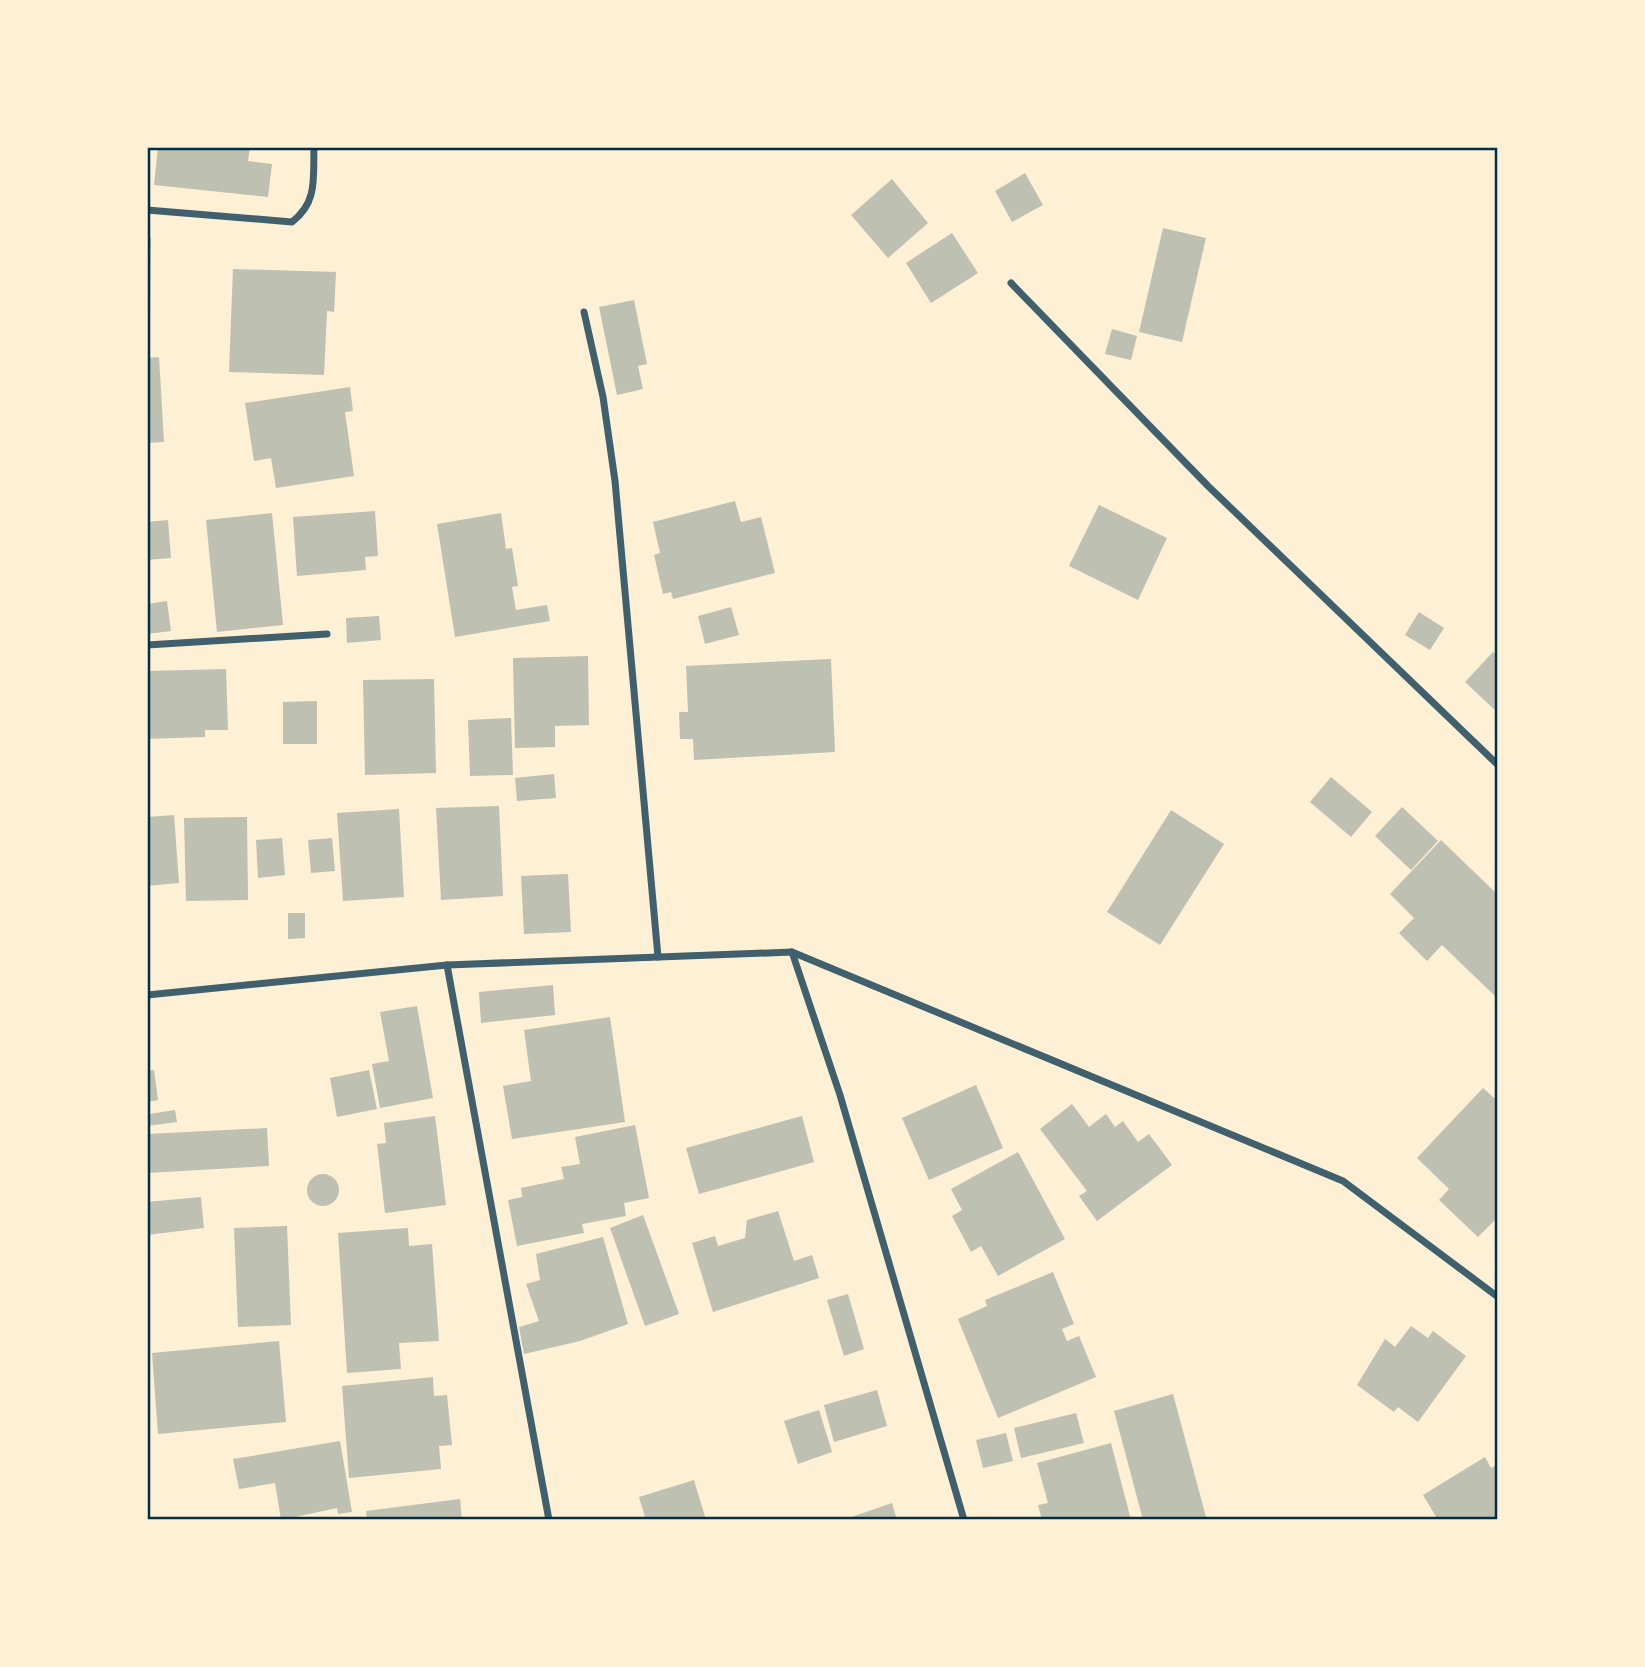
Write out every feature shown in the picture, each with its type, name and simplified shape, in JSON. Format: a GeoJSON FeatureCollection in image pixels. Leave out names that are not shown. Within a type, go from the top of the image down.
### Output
{"type":"FeatureCollection","features":[{"type":"Feature","properties":{"kind":"street"},"geometry":{"type":"LineString","coordinates":[[147,210],[292,222],[306,211],[313,192],[314,147]]}},
{"type":"Feature","properties":{"kind":"street"},"geometry":{"type":"LineString","coordinates":[[1011,283],[1208,486],[1498,765]]}},
{"type":"Feature","properties":{"kind":"street"},"geometry":{"type":"LineString","coordinates":[[584,312],[603,397],[615,481],[658,957]]}},
{"type":"Feature","properties":{"kind":"street"},"geometry":{"type":"LineString","coordinates":[[147,645],[327,634]]}},
{"type":"Feature","properties":{"kind":"street"},"geometry":{"type":"LineString","coordinates":[[792,952],[840,1095],[964,1520]]}},
{"type":"Feature","properties":{"kind":"street"},"geometry":{"type":"LineString","coordinates":[[147,995],[447,965],[792,952],[1343,1181],[1498,1297]]}},
{"type":"Feature","properties":{"kind":"street"},"geometry":{"type":"LineString","coordinates":[[447,965],[549,1520]]}},
{"type":"Feature","properties":{"kind":"building"},"geometry":{"type":"Polygon","coordinates":[[[158,147],[250,147],[248,161],[272,164],[268,197],[154,185],[158,147]]]}},
{"type":"Feature","properties":{"kind":"building"},"geometry":{"type":"Polygon","coordinates":[[[1025,173],[1043,205],[1012,222],[995,191],[1025,173]]]}},
{"type":"Feature","properties":{"kind":"building"},"geometry":{"type":"Polygon","coordinates":[[[892,179],[928,223],[888,258],[851,215],[892,179]]]}},
{"type":"Feature","properties":{"kind":"building"},"geometry":{"type":"Polygon","coordinates":[[[1163,228],[1206,238],[1182,342],[1139,332],[1163,228]]]}},
{"type":"Feature","properties":{"kind":"building"},"geometry":{"type":"Polygon","coordinates":[[[952,233],[978,273],[931,303],[906,263],[952,233]]]}},
{"type":"Feature","properties":{"kind":"building"},"geometry":{"type":"Polygon","coordinates":[[[147,237],[151,237],[150,318],[147,318],[147,237]]]}},
{"type":"Feature","properties":{"kind":"building"},"geometry":{"type":"Polygon","coordinates":[[[233,269],[336,272],[334,312],[327,311],[324,375],[229,372],[233,269]]]}},
{"type":"Feature","properties":{"kind":"building"},"geometry":{"type":"Polygon","coordinates":[[[634,300],[647,364],[638,366],[643,389],[617,395],[599,307],[634,300]]]}},
{"type":"Feature","properties":{"kind":"building"},"geometry":{"type":"Polygon","coordinates":[[[1112,329],[1137,336],[1131,360],[1105,354],[1112,329]]]}},
{"type":"Feature","properties":{"kind":"building"},"geometry":{"type":"Polygon","coordinates":[[[159,357],[164,442],[147,443],[147,358],[159,357]]]}},
{"type":"Feature","properties":{"kind":"building"},"geometry":{"type":"Polygon","coordinates":[[[350,387],[353,411],[345,412],[354,476],[276,488],[271,458],[254,461],[245,403],[350,387]]]}},
{"type":"Feature","properties":{"kind":"building"},"geometry":{"type":"Polygon","coordinates":[[[735,501],[741,522],[761,517],[775,573],[673,599],[671,592],[663,594],[654,555],[660,553],[653,522],[735,501]]]}},
{"type":"Feature","properties":{"kind":"building"},"geometry":{"type":"Polygon","coordinates":[[[1099,505],[1167,538],[1138,600],[1069,566],[1099,505]]]}},
{"type":"Feature","properties":{"kind":"building"},"geometry":{"type":"Polygon","coordinates":[[[375,511],[378,556],[365,557],[366,570],[297,576],[293,517],[375,511]]]}},
{"type":"Feature","properties":{"kind":"building"},"geometry":{"type":"Polygon","coordinates":[[[272,513],[283,625],[217,632],[206,520],[272,513]]]}},
{"type":"Feature","properties":{"kind":"building"},"geometry":{"type":"Polygon","coordinates":[[[501,513],[506,549],[512,548],[518,586],[512,587],[516,610],[547,605],[550,621],[455,637],[437,524],[501,513]]]}},
{"type":"Feature","properties":{"kind":"building"},"geometry":{"type":"Polygon","coordinates":[[[168,520],[171,558],[147,560],[147,522],[168,520]]]}},
{"type":"Feature","properties":{"kind":"building"},"geometry":{"type":"Polygon","coordinates":[[[167,601],[171,631],[147,634],[147,604],[167,601]]]}},
{"type":"Feature","properties":{"kind":"building"},"geometry":{"type":"Polygon","coordinates":[[[731,607],[739,635],[705,644],[698,616],[731,607]]]}},
{"type":"Feature","properties":{"kind":"building"},"geometry":{"type":"Polygon","coordinates":[[[1419,612],[1444,628],[1430,650],[1405,635],[1419,612]]]}},
{"type":"Feature","properties":{"kind":"building"},"geometry":{"type":"Polygon","coordinates":[[[379,616],[381,640],[347,643],[346,618],[379,616]]]}},
{"type":"Feature","properties":{"kind":"building"},"geometry":{"type":"Polygon","coordinates":[[[1493,652],[1498,657],[1498,713],[1465,682],[1493,652]]]}},
{"type":"Feature","properties":{"kind":"building"},"geometry":{"type":"Polygon","coordinates":[[[588,656],[589,725],[555,726],[555,747],[515,748],[513,658],[588,656]]]}},
{"type":"Feature","properties":{"kind":"building"},"geometry":{"type":"Polygon","coordinates":[[[831,659],[835,752],[694,760],[693,739],[680,739],[679,712],[688,712],[686,666],[831,659]]]}},
{"type":"Feature","properties":{"kind":"building"},"geometry":{"type":"Polygon","coordinates":[[[226,669],[228,730],[205,730],[205,737],[147,739],[147,671],[226,669]]]}},
{"type":"Feature","properties":{"kind":"building"},"geometry":{"type":"Polygon","coordinates":[[[434,679],[436,773],[365,775],[363,680],[434,679]]]}},
{"type":"Feature","properties":{"kind":"building"},"geometry":{"type":"Polygon","coordinates":[[[317,701],[317,744],[283,744],[283,702],[317,701]]]}},
{"type":"Feature","properties":{"kind":"building"},"geometry":{"type":"Polygon","coordinates":[[[511,718],[513,775],[470,776],[468,720],[511,718]]]}},
{"type":"Feature","properties":{"kind":"building"},"geometry":{"type":"Polygon","coordinates":[[[554,774],[556,798],[517,801],[515,778],[554,774]]]}},
{"type":"Feature","properties":{"kind":"building"},"geometry":{"type":"Polygon","coordinates":[[[1331,777],[1372,812],[1351,837],[1310,802],[1331,777]]]}},
{"type":"Feature","properties":{"kind":"building"},"geometry":{"type":"Polygon","coordinates":[[[499,806],[503,896],[441,900],[436,808],[499,806]]]}},
{"type":"Feature","properties":{"kind":"building"},"geometry":{"type":"Polygon","coordinates":[[[1402,807],[1438,841],[1411,870],[1375,836],[1402,807]]]}},
{"type":"Feature","properties":{"kind":"building"},"geometry":{"type":"Polygon","coordinates":[[[399,809],[404,897],[343,901],[337,813],[399,809]]]}},
{"type":"Feature","properties":{"kind":"building"},"geometry":{"type":"Polygon","coordinates":[[[1171,810],[1224,844],[1160,945],[1107,912],[1171,810]]]}},
{"type":"Feature","properties":{"kind":"building"},"geometry":{"type":"Polygon","coordinates":[[[174,815],[179,883],[147,886],[147,817],[174,815]]]}},
{"type":"Feature","properties":{"kind":"building"},"geometry":{"type":"Polygon","coordinates":[[[247,817],[248,900],[186,901],[184,818],[247,817]]]}},
{"type":"Feature","properties":{"kind":"building"},"geometry":{"type":"Polygon","coordinates":[[[282,838],[285,875],[258,878],[256,840],[282,838]]]}},
{"type":"Feature","properties":{"kind":"building"},"geometry":{"type":"Polygon","coordinates":[[[332,838],[335,871],[311,873],[308,840],[332,838]]]}},
{"type":"Feature","properties":{"kind":"building"},"geometry":{"type":"Polygon","coordinates":[[[1441,840],[1498,895],[1498,999],[1442,945],[1427,961],[1399,933],[1414,918],[1390,894],[1441,840]]]}},
{"type":"Feature","properties":{"kind":"building"},"geometry":{"type":"Polygon","coordinates":[[[568,874],[571,932],[524,934],[521,876],[568,874]]]}},
{"type":"Feature","properties":{"kind":"building"},"geometry":{"type":"Polygon","coordinates":[[[288,913],[305,913],[305,938],[288,939],[288,913]]]}},
{"type":"Feature","properties":{"kind":"building"},"geometry":{"type":"Polygon","coordinates":[[[553,985],[555,1015],[481,1023],[479,992],[553,985]]]}},
{"type":"Feature","properties":{"kind":"building"},"geometry":{"type":"Polygon","coordinates":[[[417,1006],[433,1098],[380,1108],[372,1064],[389,1061],[380,1012],[417,1006]]]}},
{"type":"Feature","properties":{"kind":"building"},"geometry":{"type":"Polygon","coordinates":[[[610,1017],[625,1122],[512,1139],[503,1086],[531,1081],[524,1030],[610,1017]]]}},
{"type":"Feature","properties":{"kind":"building"},"geometry":{"type":"Polygon","coordinates":[[[154,1070],[158,1100],[147,1102],[147,1071],[154,1070]]]}},
{"type":"Feature","properties":{"kind":"building"},"geometry":{"type":"Polygon","coordinates":[[[369,1070],[377,1109],[337,1117],[330,1078],[369,1070]]]}},
{"type":"Feature","properties":{"kind":"building"},"geometry":{"type":"Polygon","coordinates":[[[976,1085],[1003,1148],[929,1180],[902,1118],[976,1085]]]}},
{"type":"Feature","properties":{"kind":"building"},"geometry":{"type":"Polygon","coordinates":[[[1483,1088],[1494,1098],[1498,1094],[1498,1217],[1478,1237],[1439,1200],[1449,1189],[1417,1158],[1483,1088]]]}},
{"type":"Feature","properties":{"kind":"building"},"geometry":{"type":"Polygon","coordinates":[[[1072,1104],[1089,1127],[1106,1114],[1115,1127],[1123,1121],[1138,1142],[1149,1134],[1172,1165],[1097,1221],[1079,1196],[1087,1191],[1040,1129],[1072,1104]]]}},
{"type":"Feature","properties":{"kind":"building"},"geometry":{"type":"Polygon","coordinates":[[[147,1105],[150,1114],[175,1110],[177,1122],[147,1126],[147,1105]]]}},
{"type":"Feature","properties":{"kind":"building"},"geometry":{"type":"Polygon","coordinates":[[[435,1116],[446,1205],[385,1213],[377,1144],[386,1143],[384,1123],[435,1116]]]}},
{"type":"Feature","properties":{"kind":"building"},"geometry":{"type":"Polygon","coordinates":[[[802,1116],[814,1162],[699,1194],[686,1148],[802,1116]]]}},
{"type":"Feature","properties":{"kind":"building"},"geometry":{"type":"Polygon","coordinates":[[[635,1125],[649,1198],[624,1203],[626,1216],[582,1224],[584,1233],[517,1246],[508,1200],[522,1197],[521,1188],[564,1179],[561,1167],[580,1164],[575,1137],[635,1125]]]}},
{"type":"Feature","properties":{"kind":"building"},"geometry":{"type":"Polygon","coordinates":[[[267,1128],[269,1166],[147,1173],[147,1134],[267,1128]]]}},
{"type":"Feature","properties":{"kind":"building"},"geometry":{"type":"Polygon","coordinates":[[[1018,1152],[1065,1239],[998,1276],[981,1246],[971,1252],[952,1216],[962,1210],[951,1189],[1018,1152]]]}},
{"type":"Feature","properties":{"kind":"building"},"geometry":{"type":"Polygon","coordinates":[[[323,1174],[334,1179],[339,1190],[334,1201],[323,1206],[312,1201],[307,1190],[312,1179],[323,1174]]]}},
{"type":"Feature","properties":{"kind":"building"},"geometry":{"type":"Polygon","coordinates":[[[201,1197],[204,1228],[147,1235],[147,1202],[201,1197]]]}},
{"type":"Feature","properties":{"kind":"building"},"geometry":{"type":"Polygon","coordinates":[[[778,1211],[794,1261],[812,1255],[819,1278],[713,1312],[692,1243],[715,1236],[718,1246],[745,1238],[747,1220],[778,1211]]]}},
{"type":"Feature","properties":{"kind":"building"},"geometry":{"type":"Polygon","coordinates":[[[643,1215],[679,1314],[645,1326],[610,1228],[643,1215]]]}},
{"type":"Feature","properties":{"kind":"building"},"geometry":{"type":"Polygon","coordinates":[[[287,1226],[291,1325],[238,1327],[234,1228],[287,1226]]]}},
{"type":"Feature","properties":{"kind":"building"},"geometry":{"type":"Polygon","coordinates":[[[408,1228],[409,1246],[432,1244],[439,1341],[399,1343],[401,1369],[347,1373],[338,1233],[408,1228]]]}},
{"type":"Feature","properties":{"kind":"building"},"geometry":{"type":"Polygon","coordinates":[[[603,1237],[628,1324],[580,1341],[524,1354],[519,1327],[539,1321],[526,1284],[540,1280],[536,1254],[603,1237]]]}},
{"type":"Feature","properties":{"kind":"building"},"geometry":{"type":"Polygon","coordinates":[[[1053,1272],[1074,1324],[1062,1329],[1067,1341],[1079,1336],[1096,1377],[998,1418],[958,1319],[987,1306],[985,1300],[1053,1272]]]}},
{"type":"Feature","properties":{"kind":"building"},"geometry":{"type":"Polygon","coordinates":[[[848,1294],[864,1349],[844,1356],[827,1300],[848,1294]]]}},
{"type":"Feature","properties":{"kind":"building"},"geometry":{"type":"Polygon","coordinates":[[[1411,1326],[1428,1338],[1433,1331],[1466,1356],[1418,1422],[1398,1407],[1394,1412],[1357,1385],[1385,1339],[1395,1347],[1411,1326]]]}},
{"type":"Feature","properties":{"kind":"building"},"geometry":{"type":"Polygon","coordinates":[[[279,1341],[286,1422],[158,1434],[152,1353],[279,1341]]]}},
{"type":"Feature","properties":{"kind":"building"},"geometry":{"type":"Polygon","coordinates":[[[433,1377],[434,1396],[447,1395],[452,1445],[439,1446],[441,1469],[349,1478],[342,1386],[433,1377]]]}},
{"type":"Feature","properties":{"kind":"building"},"geometry":{"type":"Polygon","coordinates":[[[877,1390],[887,1426],[834,1442],[824,1405],[877,1390]]]}},
{"type":"Feature","properties":{"kind":"building"},"geometry":{"type":"Polygon","coordinates":[[[1173,1394],[1206,1517],[1143,1520],[1114,1411],[1173,1394]]]}},
{"type":"Feature","properties":{"kind":"building"},"geometry":{"type":"Polygon","coordinates":[[[819,1410],[832,1452],[798,1464],[784,1421],[819,1410]]]}},
{"type":"Feature","properties":{"kind":"building"},"geometry":{"type":"Polygon","coordinates":[[[1076,1413],[1084,1443],[1021,1458],[1014,1428],[1076,1413]]]}},
{"type":"Feature","properties":{"kind":"building"},"geometry":{"type":"Polygon","coordinates":[[[1006,1433],[1013,1461],[983,1468],[976,1440],[1006,1433]]]}},
{"type":"Feature","properties":{"kind":"building"},"geometry":{"type":"Polygon","coordinates":[[[340,1441],[352,1512],[338,1514],[337,1508],[281,1520],[275,1483],[239,1489],[233,1459],[340,1441]]]}},
{"type":"Feature","properties":{"kind":"building"},"geometry":{"type":"Polygon","coordinates":[[[1111,1443],[1131,1520],[1042,1520],[1038,1505],[1048,1503],[1037,1463],[1111,1443]]]}},
{"type":"Feature","properties":{"kind":"building"},"geometry":{"type":"Polygon","coordinates":[[[1485,1457],[1491,1468],[1498,1464],[1498,1520],[1438,1520],[1423,1495],[1485,1457]]]}},
{"type":"Feature","properties":{"kind":"building"},"geometry":{"type":"Polygon","coordinates":[[[694,1480],[706,1520],[646,1520],[639,1497],[694,1480]]]}},
{"type":"Feature","properties":{"kind":"building"},"geometry":{"type":"Polygon","coordinates":[[[460,1499],[462,1520],[367,1520],[366,1511],[460,1499]]]}},
{"type":"Feature","properties":{"kind":"building"},"geometry":{"type":"Polygon","coordinates":[[[892,1503],[897,1520],[843,1520],[892,1503]]]}}]}
